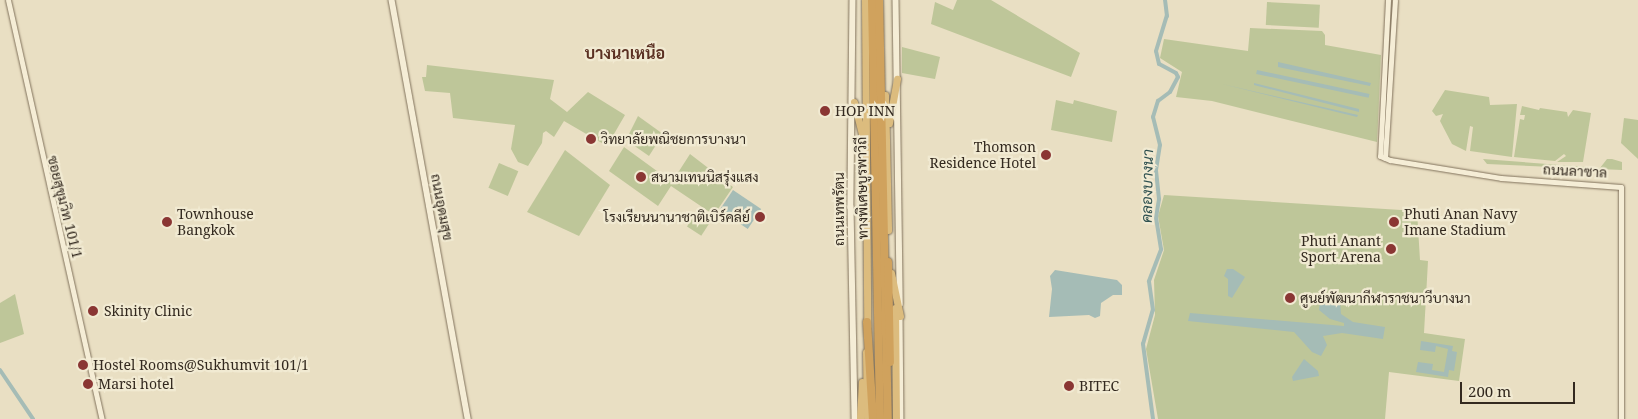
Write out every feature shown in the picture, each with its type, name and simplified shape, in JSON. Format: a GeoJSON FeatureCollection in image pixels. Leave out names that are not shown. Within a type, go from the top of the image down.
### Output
{"type":"FeatureCollection","features":[{"type":"Feature","properties":{"kind":"highway","name":"ถนนเทพรัตน"},"geometry":{"type":"LineString","coordinates":[[864,0],[866,360]]}},
{"type":"Feature","properties":{"kind":"highway","name":"ทางพิเศษบูรพาวิถี"},"geometry":{"type":"LineString","coordinates":[[872,0],[882,376]]}},
{"type":"Feature","properties":{"kind":"highway","name":"ทางพิเศษบูรพาวิถี"},"geometry":{"type":"LineString","coordinates":[[879,0],[882,376]]}},
{"type":"Feature","properties":{"kind":"highway"},"geometry":{"type":"LineString","coordinates":[[883,0],[889,419]]}},
{"type":"Feature","properties":{"kind":"highway"},"geometry":{"type":"LineString","coordinates":[[886,137],[897,79]]}},
{"type":"Feature","properties":{"kind":"highway"},"geometry":{"type":"LineString","coordinates":[[854,102],[866,150]]}},
{"type":"Feature","properties":{"kind":"highway"},"geometry":{"type":"LineString","coordinates":[[888,262],[900,316]]}},
{"type":"Feature","properties":{"kind":"highway"},"geometry":{"type":"LineString","coordinates":[[895,293],[896,419]]}},
{"type":"Feature","properties":{"kind":"highway"},"geometry":{"type":"LineString","coordinates":[[867,322],[873,419]]}},
{"type":"Feature","properties":{"kind":"highway"},"geometry":{"type":"LineString","coordinates":[[860,419],[866,360]]}},
{"type":"Feature","properties":{"kind":"highway"},"geometry":{"type":"LineString","coordinates":[[866,360],[868,419]]}},
{"type":"Feature","properties":{"kind":"highway"},"geometry":{"type":"LineString","coordinates":[[880,419],[882,376]]}},
{"type":"Feature","properties":{"kind":"highway"},"geometry":{"type":"LineString","coordinates":[[882,376],[889,419]]}},
{"type":"Feature","properties":{"kind":"main road","name":"ถนนอุดมสุข"},"geometry":{"type":"LineString","coordinates":[[392,0],[468,419]]}},
{"type":"Feature","properties":{"kind":"main road","name":"ถนนเทพรัตน"},"geometry":{"type":"LineString","coordinates":[[852,0],[854,102],[851,207],[855,419]]}},
{"type":"Feature","properties":{"kind":"main road"},"geometry":{"type":"LineString","coordinates":[[896,0],[901,419]]}},
{"type":"Feature","properties":{"kind":"street","name":"ซอยสุขุมวิท 101/1"},"geometry":{"type":"LineString","coordinates":[[8,0],[102,419]]}},
{"type":"Feature","properties":{"kind":"street"},"geometry":{"type":"LineString","coordinates":[[1385,158],[1379,153],[1384,121],[1394,3],[1387,3],[1384,121],[1385,158]]}},
{"type":"Feature","properties":{"kind":"street","name":"ถนนลาซาล"},"geometry":{"type":"LineString","coordinates":[[1385,158],[1501,178],[1621,187],[1621,419]]}},
{"type":"Feature","properties":{"kind":"green space"},"geometry":{"type":"Polygon","coordinates":[[[957,0],[991,0],[1080,53],[1071,77],[931,24],[935,2],[953,10],[957,0]]]}},
{"type":"Feature","properties":{"kind":"green space"},"geometry":{"type":"Polygon","coordinates":[[[1267,2],[1320,5],[1319,28],[1266,25],[1267,2]]]}},
{"type":"Feature","properties":{"kind":"green space"},"geometry":{"type":"Polygon","coordinates":[[[1250,28],[1322,31],[1325,35],[1325,45],[1381,55],[1377,142],[1212,101],[1176,97],[1182,72],[1160,58],[1164,39],[1248,51],[1250,28]]]}},
{"type":"Feature","properties":{"kind":"green space"},"geometry":{"type":"Polygon","coordinates":[[[902,47],[940,57],[935,79],[902,73],[902,47]]]}},
{"type":"Feature","properties":{"kind":"green space"},"geometry":{"type":"Polygon","coordinates":[[[427,65],[554,80],[550,99],[567,112],[588,92],[625,115],[607,146],[564,121],[554,137],[546,131],[543,133],[542,143],[528,166],[518,162],[511,149],[515,125],[453,118],[450,93],[425,91],[422,77],[426,77],[427,65]]]}},
{"type":"Feature","properties":{"kind":"green space"},"geometry":{"type":"Polygon","coordinates":[[[1445,90],[1489,97],[1490,105],[1517,104],[1512,157],[1470,151],[1473,127],[1470,126],[1466,151],[1452,144],[1440,121],[1443,114],[1436,116],[1432,111],[1445,90]]]}},
{"type":"Feature","properties":{"kind":"green space"},"geometry":{"type":"Polygon","coordinates":[[[1056,100],[1073,104],[1074,100],[1117,111],[1112,142],[1051,130],[1056,100]]]}},
{"type":"Feature","properties":{"kind":"green space"},"geometry":{"type":"Polygon","coordinates":[[[1522,106],[1539,110],[1540,108],[1567,112],[1568,117],[1573,110],[1591,113],[1583,162],[1557,162],[1566,156],[1564,154],[1555,161],[1514,157],[1520,119],[1524,120],[1525,115],[1520,115],[1522,106]]]}},
{"type":"Feature","properties":{"kind":"green space"},"geometry":{"type":"Polygon","coordinates":[[[638,116],[663,134],[649,156],[626,140],[638,116]]]}},
{"type":"Feature","properties":{"kind":"green space"},"geometry":{"type":"Polygon","coordinates":[[[1624,118],[1638,120],[1638,159],[1621,143],[1624,118]]]}},
{"type":"Feature","properties":{"kind":"green space"},"geometry":{"type":"Polygon","coordinates":[[[624,147],[672,182],[690,154],[733,187],[714,215],[671,186],[658,206],[609,171],[624,147]]]}},
{"type":"Feature","properties":{"kind":"green space"},"geometry":{"type":"Polygon","coordinates":[[[565,150],[610,185],[579,236],[527,212],[565,150]]]}},
{"type":"Feature","properties":{"kind":"green space"},"geometry":{"type":"Polygon","coordinates":[[[1483,159],[1600,168],[1607,159],[1612,159],[1622,162],[1622,170],[1487,164],[1483,159]]]}},
{"type":"Feature","properties":{"kind":"green space"},"geometry":{"type":"Polygon","coordinates":[[[499,163],[518,171],[508,196],[488,188],[499,163]]]}},
{"type":"Feature","properties":{"kind":"green space","name":"ศูนย์พัฒนากีฬาราชนาวีบางนา"},"geometry":{"type":"Polygon","coordinates":[[[1164,195],[1417,211],[1420,260],[1428,261],[1424,333],[1465,339],[1459,381],[1389,372],[1385,419],[1158,419],[1146,349],[1155,315],[1154,280],[1164,250],[1158,216],[1164,195]]]}},
{"type":"Feature","properties":{"kind":"green space"},"geometry":{"type":"Polygon","coordinates":[[[699,208],[713,217],[701,236],[687,226],[699,208]]]}},
{"type":"Feature","properties":{"kind":"green space"},"geometry":{"type":"Polygon","coordinates":[[[15,294],[24,334],[0,343],[0,303],[15,294]]]}},
{"type":"Feature","properties":{"kind":"water"},"geometry":{"type":"Polygon","coordinates":[[[1278,62],[1371,83],[1370,86],[1278,67],[1278,62]]]}},
{"type":"Feature","properties":{"kind":"water"},"geometry":{"type":"Polygon","coordinates":[[[1257,70],[1369,94],[1369,98],[1256,74],[1257,70]]]}},
{"type":"Feature","properties":{"kind":"water"},"geometry":{"type":"Polygon","coordinates":[[[1254,83],[1359,109],[1359,112],[1254,85],[1254,83]]]}},
{"type":"Feature","properties":{"kind":"water"},"geometry":{"type":"Polygon","coordinates":[[[1222,84],[1358,115],[1357,117],[1222,84]]]}},
{"type":"Feature","properties":{"kind":"water"},"geometry":{"type":"Polygon","coordinates":[[[733,190],[761,209],[748,229],[720,210],[733,190]]]}},
{"type":"Feature","properties":{"kind":"water"},"geometry":{"type":"Polygon","coordinates":[[[1227,269],[1233,269],[1245,277],[1232,298],[1228,296],[1228,279],[1224,276],[1227,269]]]}},
{"type":"Feature","properties":{"kind":"water"},"geometry":{"type":"Polygon","coordinates":[[[1055,270],[1117,280],[1122,285],[1122,295],[1113,295],[1101,303],[1100,316],[1095,318],[1089,315],[1049,317],[1052,289],[1050,276],[1055,270]]]}},
{"type":"Feature","properties":{"kind":"water"},"geometry":{"type":"Polygon","coordinates":[[[1330,299],[1340,301],[1341,314],[1353,322],[1385,327],[1383,339],[1342,333],[1323,336],[1327,345],[1321,356],[1312,352],[1294,332],[1188,321],[1190,313],[1344,326],[1344,323],[1330,319],[1319,310],[1320,301],[1330,299]]]}},
{"type":"Feature","properties":{"kind":"water"},"geometry":{"type":"Polygon","coordinates":[[[1421,341],[1453,346],[1452,351],[1457,352],[1454,371],[1449,370],[1448,377],[1416,372],[1418,362],[1433,364],[1432,370],[1444,372],[1448,349],[1436,346],[1435,352],[1420,350],[1421,341]]]}},
{"type":"Feature","properties":{"kind":"water"},"geometry":{"type":"Polygon","coordinates":[[[1304,359],[1318,371],[1319,376],[1293,381],[1292,377],[1304,359]]]}},
{"type":"Feature","properties":{"kind":"waterway","name":"คลองบางนา"},"geometry":{"type":"LineString","coordinates":[[1153,419],[1143,344],[1153,310],[1149,281],[1161,249],[1156,218],[1159,199],[1156,170],[1160,145],[1153,117],[1158,101],[1170,92],[1178,77],[1176,73],[1159,64],[1156,51],[1167,16],[1165,0]]}},
{"type":"Feature","properties":{"kind":"waterway"},"geometry":{"type":"LineString","coordinates":[[0,370],[33,419]]}},
{"type":"Feature","properties":{"kind":"place","name":"HOP INN"},"geometry":{"type":"Point","coordinates":[825,111]}},
{"type":"Feature","properties":{"kind":"place","name":"วิทยาลัยพณิชยการบางนา"},"geometry":{"type":"Point","coordinates":[591,139]}},
{"type":"Feature","properties":{"kind":"place","name":"Thomson Residence Hotel"},"geometry":{"type":"Point","coordinates":[1046,155]}},
{"type":"Feature","properties":{"kind":"place","name":"สนามเทนนิสรุ่งแสง"},"geometry":{"type":"Point","coordinates":[641,177]}},
{"type":"Feature","properties":{"kind":"place","name":"โรงเรียนนานาชาติเบิร์คลีย์"},"geometry":{"type":"Point","coordinates":[760,217]}},
{"type":"Feature","properties":{"kind":"place","name":"Townhouse Bangkok"},"geometry":{"type":"Point","coordinates":[167,222]}},
{"type":"Feature","properties":{"kind":"place","name":"Phuti Anan Navy Imane Stadium"},"geometry":{"type":"Point","coordinates":[1394,222]}},
{"type":"Feature","properties":{"kind":"place","name":"Phuti Anant Sport Arena"},"geometry":{"type":"Point","coordinates":[1391,249]}},
{"type":"Feature","properties":{"kind":"place","name":"ศูนย์พัฒนากีฬาราชนาวีบางนา"},"geometry":{"type":"Point","coordinates":[1290,298]}},
{"type":"Feature","properties":{"kind":"place","name":"Skinity Clinic"},"geometry":{"type":"Point","coordinates":[93,311]}},
{"type":"Feature","properties":{"kind":"place","name":"Hostel Rooms@Sukhumvit 101/1"},"geometry":{"type":"Point","coordinates":[83,365]}},
{"type":"Feature","properties":{"kind":"place","name":"Marsi hotel"},"geometry":{"type":"Point","coordinates":[88,384]}},
{"type":"Feature","properties":{"kind":"place","name":"BITEC"},"geometry":{"type":"Point","coordinates":[1069,386]}},
{"type":"Feature","properties":{"kind":"district","name":"บางนาเหนือ"},"geometry":{"type":"Point","coordinates":[625,53]}}]}
